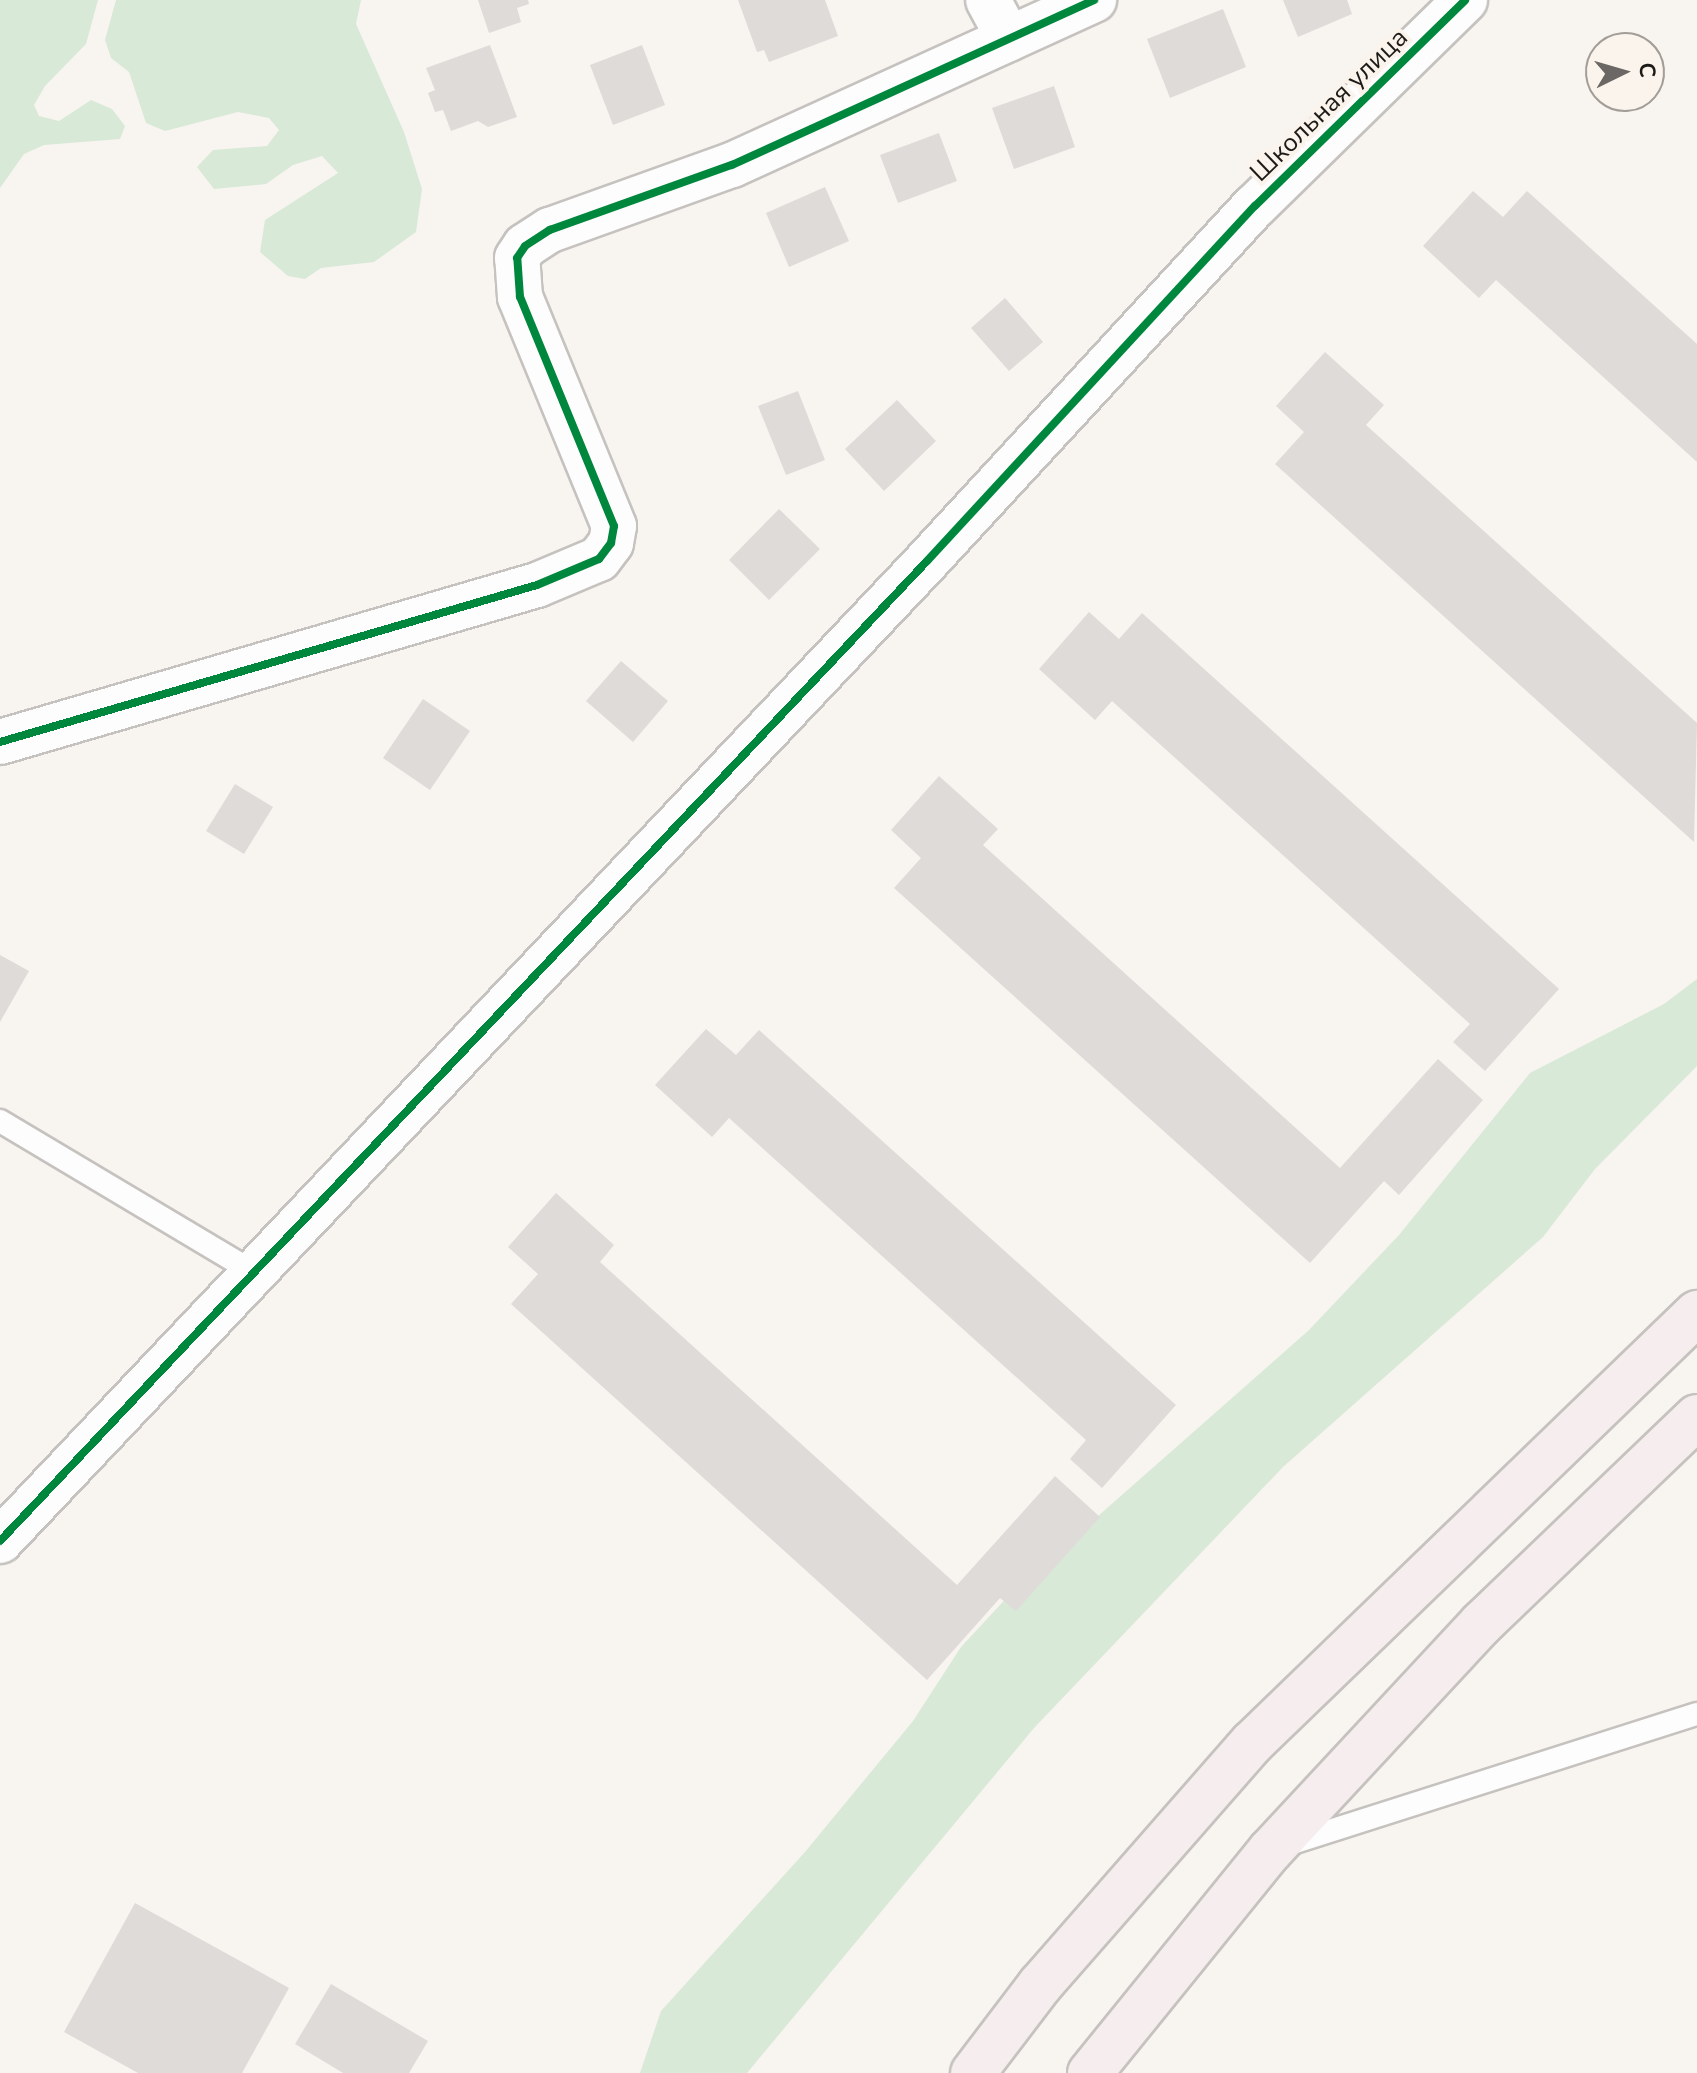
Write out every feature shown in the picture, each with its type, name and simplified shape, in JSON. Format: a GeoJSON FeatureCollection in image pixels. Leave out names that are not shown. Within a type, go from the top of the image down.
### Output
{"type":"FeatureCollection","features":[{"type":"Feature","properties":{"kind":"main road"},"geometry":{"type":"LineString","coordinates":[[973,2073],[1040,1985],[1252,1743],[1697,1313]]}},
{"type":"Feature","properties":{"kind":"main road"},"geometry":{"type":"LineString","coordinates":[[1090,2073],[1270,1851],[1481,1624],[1697,1417]]}},
{"type":"Feature","properties":{"kind":"street"},"geometry":{"type":"LineString","coordinates":[[988,0],[1009,39]]}},
{"type":"Feature","properties":{"kind":"street"},"geometry":{"type":"LineString","coordinates":[[0,742],[537,585],[599,559],[611,543],[614,526],[520,297],[517,258],[525,246],[550,230],[732,165],[1094,0]]}},
{"type":"Feature","properties":{"kind":"street","name":"Школьная улица"},"geometry":{"type":"LineString","coordinates":[[0,1541],[1255,206],[1465,0]]}},
{"type":"Feature","properties":{"kind":"lane"},"geometry":{"type":"LineString","coordinates":[[0,1121],[255,1273]]}},
{"type":"Feature","properties":{"kind":"lane"},"geometry":{"type":"LineString","coordinates":[[1270,1851],[1697,1714]]}},
{"type":"Feature","properties":{"kind":"green space"},"geometry":{"type":"Polygon","coordinates":[[[0,0],[98,0],[86,44],[45,86],[34,105],[39,116],[59,121],[91,100],[112,109],[125,126],[120,139],[44,145],[24,154],[0,188],[0,0]]]}},
{"type":"Feature","properties":{"kind":"green space"},"geometry":{"type":"Polygon","coordinates":[[[116,0],[361,0],[356,24],[404,132],[422,189],[416,232],[374,262],[321,268],[305,279],[288,276],[260,252],[265,220],[338,173],[322,156],[293,165],[266,184],[214,189],[197,167],[213,150],[267,146],[279,130],[269,118],[238,112],[165,131],[146,123],[129,72],[111,58],[105,40],[116,0]]]}},
{"type":"Feature","properties":{"kind":"green space"},"geometry":{"type":"Polygon","coordinates":[[[1697,979],[1697,1066],[1595,1169],[1543,1237],[1283,1467],[1034,1728],[747,2073],[640,2073],[661,2011],[805,1852],[913,1721],[961,1647],[1013,1591],[1309,1330],[1399,1235],[1530,1073],[1664,1004],[1697,979]]]}},
{"type":"Feature","properties":{"kind":"building"},"geometry":{"type":"Polygon","coordinates":[[[478,0],[528,0],[529,4],[517,8],[521,22],[489,33],[478,0]]]}},
{"type":"Feature","properties":{"kind":"building"},"geometry":{"type":"Polygon","coordinates":[[[738,0],[825,0],[838,36],[769,62],[764,50],[757,52],[738,0]]]}},
{"type":"Feature","properties":{"kind":"building"},"geometry":{"type":"Polygon","coordinates":[[[1283,0],[1347,0],[1352,14],[1298,37],[1283,0]]]}},
{"type":"Feature","properties":{"kind":"building"},"geometry":{"type":"Polygon","coordinates":[[[1223,9],[1246,67],[1170,98],[1147,39],[1223,9]]]}},
{"type":"Feature","properties":{"kind":"building"},"geometry":{"type":"Polygon","coordinates":[[[490,45],[517,117],[488,127],[478,121],[451,131],[443,110],[435,112],[428,93],[435,90],[426,68],[490,45]]]}},
{"type":"Feature","properties":{"kind":"building"},"geometry":{"type":"Polygon","coordinates":[[[642,45],[665,105],[613,125],[590,65],[642,45]]]}},
{"type":"Feature","properties":{"kind":"building"},"geometry":{"type":"Polygon","coordinates":[[[1054,86],[1075,147],[1014,169],[992,108],[1054,86]]]}},
{"type":"Feature","properties":{"kind":"building"},"geometry":{"type":"Polygon","coordinates":[[[939,133],[957,181],[898,203],[880,155],[939,133]]]}},
{"type":"Feature","properties":{"kind":"building"},"geometry":{"type":"Polygon","coordinates":[[[825,187],[849,241],[789,267],[766,213],[825,187]]]}},
{"type":"Feature","properties":{"kind":"building"},"geometry":{"type":"Polygon","coordinates":[[[1473,191],[1503,217],[1527,191],[1697,344],[1697,462],[1496,280],[1479,298],[1423,246],[1473,191]]]}},
{"type":"Feature","properties":{"kind":"building"},"geometry":{"type":"Polygon","coordinates":[[[1005,298],[1043,342],[1009,371],[971,328],[1005,298]]]}},
{"type":"Feature","properties":{"kind":"building"},"geometry":{"type":"Polygon","coordinates":[[[1325,352],[1384,405],[1366,425],[1697,723],[1694,842],[1275,464],[1304,432],[1276,406],[1325,352]]]}},
{"type":"Feature","properties":{"kind":"building"},"geometry":{"type":"Polygon","coordinates":[[[798,391],[825,460],[786,475],[758,406],[798,391]]]}},
{"type":"Feature","properties":{"kind":"building"},"geometry":{"type":"Polygon","coordinates":[[[897,400],[936,441],[884,491],[845,449],[897,400]]]}},
{"type":"Feature","properties":{"kind":"building"},"geometry":{"type":"Polygon","coordinates":[[[779,509],[820,549],[769,600],[729,560],[779,509]]]}},
{"type":"Feature","properties":{"kind":"building"},"geometry":{"type":"Polygon","coordinates":[[[1089,612],[1119,639],[1142,613],[1559,989],[1485,1071],[1453,1042],[1470,1024],[1112,701],[1095,720],[1039,669],[1089,612]]]}},
{"type":"Feature","properties":{"kind":"building"},"geometry":{"type":"Polygon","coordinates":[[[621,661],[668,701],[633,742],[586,701],[621,661]]]}},
{"type":"Feature","properties":{"kind":"building"},"geometry":{"type":"Polygon","coordinates":[[[423,699],[470,731],[430,790],[383,758],[423,699]]]}},
{"type":"Feature","properties":{"kind":"building"},"geometry":{"type":"Polygon","coordinates":[[[939,776],[998,829],[983,845],[1340,1168],[1438,1059],[1483,1100],[1399,1195],[1384,1181],[1310,1263],[894,888],[921,858],[891,830],[939,776]]]}},
{"type":"Feature","properties":{"kind":"building"},"geometry":{"type":"Polygon","coordinates":[[[235,784],[273,807],[244,854],[206,831],[235,784]]]}},
{"type":"Feature","properties":{"kind":"building"},"geometry":{"type":"Polygon","coordinates":[[[0,955],[29,971],[0,1022],[0,955]]]}},
{"type":"Feature","properties":{"kind":"building"},"geometry":{"type":"Polygon","coordinates":[[[706,1029],[736,1055],[759,1030],[1176,1405],[1102,1488],[1070,1459],[1086,1440],[729,1118],[712,1137],[655,1085],[706,1029]]]}},
{"type":"Feature","properties":{"kind":"building"},"geometry":{"type":"Polygon","coordinates":[[[556,1193],[614,1245],[600,1262],[957,1585],[1055,1476],[1100,1517],[1016,1611],[1000,1598],[927,1680],[511,1304],[538,1274],[508,1247],[556,1193]]]}},
{"type":"Feature","properties":{"kind":"building"},"geometry":{"type":"Polygon","coordinates":[[[135,1903],[289,1988],[242,2073],[138,2073],[64,2032],[135,1903]]]}},
{"type":"Feature","properties":{"kind":"building"},"geometry":{"type":"Polygon","coordinates":[[[331,1984],[428,2041],[409,2073],[343,2073],[295,2044],[331,1984]]]}},
{"type":"Feature","properties":{"kind":"cycle path"},"geometry":{"type":"LineString","coordinates":[[0,742],[537,585],[599,559],[611,543],[614,526],[520,297],[517,258],[525,246],[550,230],[732,165],[1094,0]]}},
{"type":"Feature","properties":{"kind":"cycle path"},"geometry":{"type":"LineString","coordinates":[[0,1541],[927,561],[1255,206],[1465,0]]}}]}
